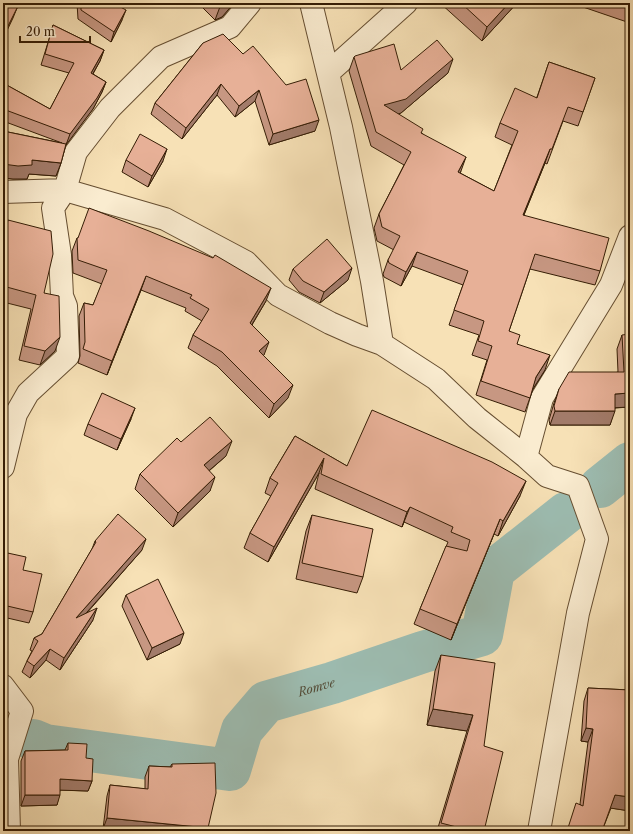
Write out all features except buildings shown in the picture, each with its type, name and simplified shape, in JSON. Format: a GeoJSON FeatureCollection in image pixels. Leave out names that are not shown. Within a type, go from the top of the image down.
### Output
{"type":"FeatureCollection","features":[{"type":"Feature","properties":{"kind":"street"},"geometry":{"type":"LineString","coordinates":[[3,466],[16,414],[28,393],[68,356],[66,306],[62,296],[60,255],[53,208],[65,190],[76,152],[110,108],[161,57],[230,27],[250,3]]}},
{"type":"Feature","properties":{"kind":"street"},"geometry":{"type":"LineString","coordinates":[[311,3],[344,142],[372,281],[382,344]]}},
{"type":"Feature","properties":{"kind":"street"},"geometry":{"type":"LineString","coordinates":[[328,73],[406,3]]}},
{"type":"Feature","properties":{"kind":"street"},"geometry":{"type":"LineString","coordinates":[[3,192],[65,190],[165,219],[246,262],[278,295],[330,323],[382,344],[436,379],[477,418],[526,457],[547,476],[578,486],[597,539],[578,613],[539,831]]}},
{"type":"Feature","properties":{"kind":"street"},"geometry":{"type":"LineString","coordinates":[[526,457],[542,398],[611,285],[630,236]]}},
{"type":"Feature","properties":{"kind":"street"},"geometry":{"type":"LineString","coordinates":[[3,686],[22,711],[7,759],[9,831]]}},
{"type":"Feature","properties":{"kind":"waterway","name":"Romve"},"geometry":{"type":"LineString","coordinates":[[600,487],[630,463]]}},
{"type":"Feature","properties":{"kind":"waterway","name":"Romve"},"geometry":{"type":"LineString","coordinates":[[33,740],[45,745],[230,770],[242,730],[266,702],[332,683],[423,652],[482,635],[494,570],[566,513]]}}]}
